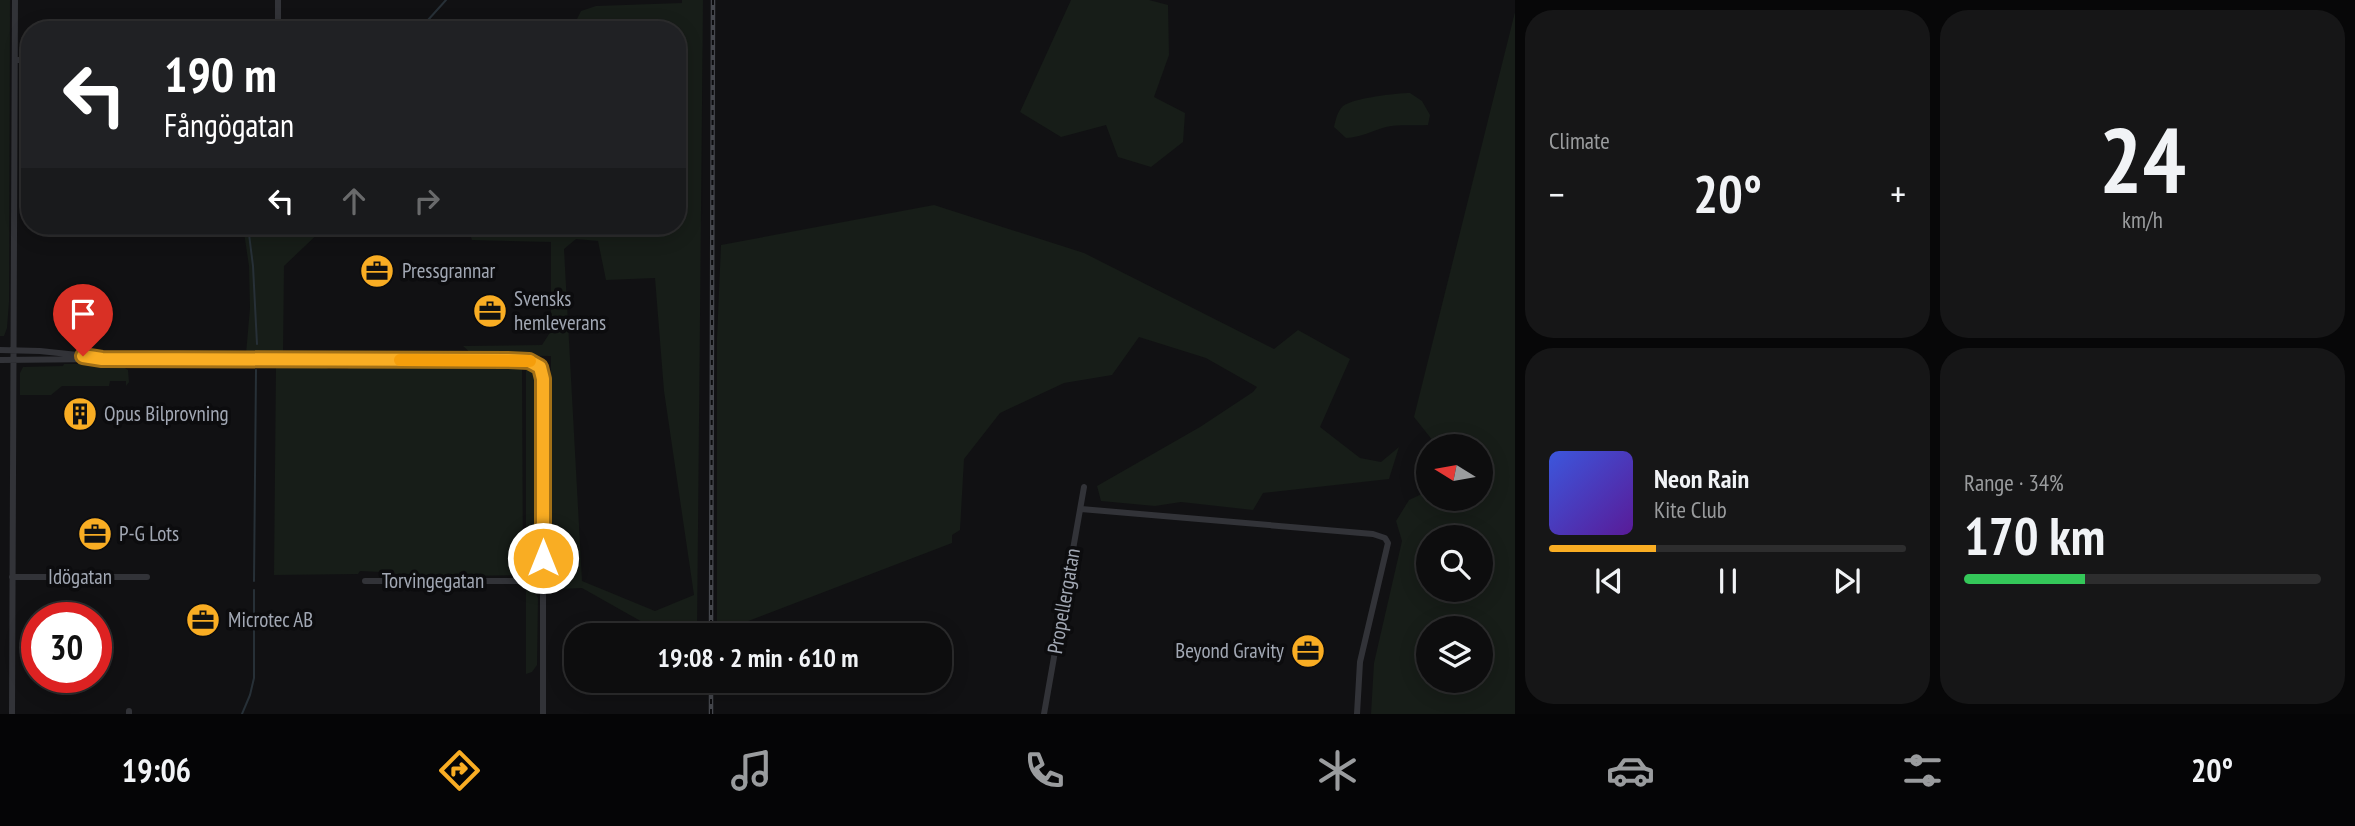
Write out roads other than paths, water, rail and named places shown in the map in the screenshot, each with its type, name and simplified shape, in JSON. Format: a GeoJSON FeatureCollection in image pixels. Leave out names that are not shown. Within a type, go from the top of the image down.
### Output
{"type":"FeatureCollection","features":[{"type":"Feature","properties":{"kind":"street"},"geometry":{"type":"LineString","coordinates":[[12,714],[15,0]]}},
{"type":"Feature","properties":{"kind":"street"},"geometry":{"type":"LineString","coordinates":[[278,0],[278,21]]}},
{"type":"Feature","properties":{"kind":"street"},"geometry":{"type":"LineString","coordinates":[[15,60],[21,60]]}},
{"type":"Feature","properties":{"kind":"street"},"geometry":{"type":"LineString","coordinates":[[0,350],[63,353],[102,359]]}},
{"type":"Feature","properties":{"kind":"street"},"geometry":{"type":"LineString","coordinates":[[0,360],[533,362],[540,367],[543,379],[543,714]]}},
{"type":"Feature","properties":{"kind":"street","name":"Propellergatan"},"geometry":{"type":"LineString","coordinates":[[1044,714],[1084,487]]}},
{"type":"Feature","properties":{"kind":"street"},"geometry":{"type":"LineString","coordinates":[[1081,509],[1373,534],[1385,538],[1387,547],[1360,662],[1357,714]]}},
{"type":"Feature","properties":{"kind":"street","name":"Idögatan"},"geometry":{"type":"LineString","coordinates":[[12,577],[147,577]]}},
{"type":"Feature","properties":{"kind":"street","name":"Torvingegatan"},"geometry":{"type":"LineString","coordinates":[[365,581],[543,581]]}},
{"type":"Feature","properties":{"kind":"waterway"},"geometry":{"type":"LineString","coordinates":[[427,21],[446,0]]}},
{"type":"Feature","properties":{"kind":"waterway"},"geometry":{"type":"LineString","coordinates":[[249,235],[257,344]]}},
{"type":"Feature","properties":{"kind":"waterway"},"geometry":{"type":"LineString","coordinates":[[254,581],[256,370]]}},
{"type":"Feature","properties":{"kind":"waterway"},"geometry":{"type":"LineString","coordinates":[[242,714],[254,678],[254,590]]}},
{"type":"Feature","properties":{"kind":"railway"},"geometry":{"type":"LineString","coordinates":[[711,623],[713,0]]}},
{"type":"Feature","properties":{"kind":"railway"},"geometry":{"type":"LineString","coordinates":[[711,693],[711,714]]}},
{"type":"Feature","properties":{"kind":"place","name":"Pressgrannar"},"geometry":{"type":"Point","coordinates":[377,271]}},
{"type":"Feature","properties":{"kind":"place","name":"Svensks hemleverans"},"geometry":{"type":"Point","coordinates":[490,311]}},
{"type":"Feature","properties":{"kind":"place","name":"Opus Bilprovning"},"geometry":{"type":"Point","coordinates":[80,414]}},
{"type":"Feature","properties":{"kind":"place","name":"P-G Lots"},"geometry":{"type":"Point","coordinates":[95,534]}},
{"type":"Feature","properties":{"kind":"place","name":"Microtec AB"},"geometry":{"type":"Point","coordinates":[203,620]}},
{"type":"Feature","properties":{"kind":"place","name":"Beyond Gravity"},"geometry":{"type":"Point","coordinates":[1308,651]}}]}
